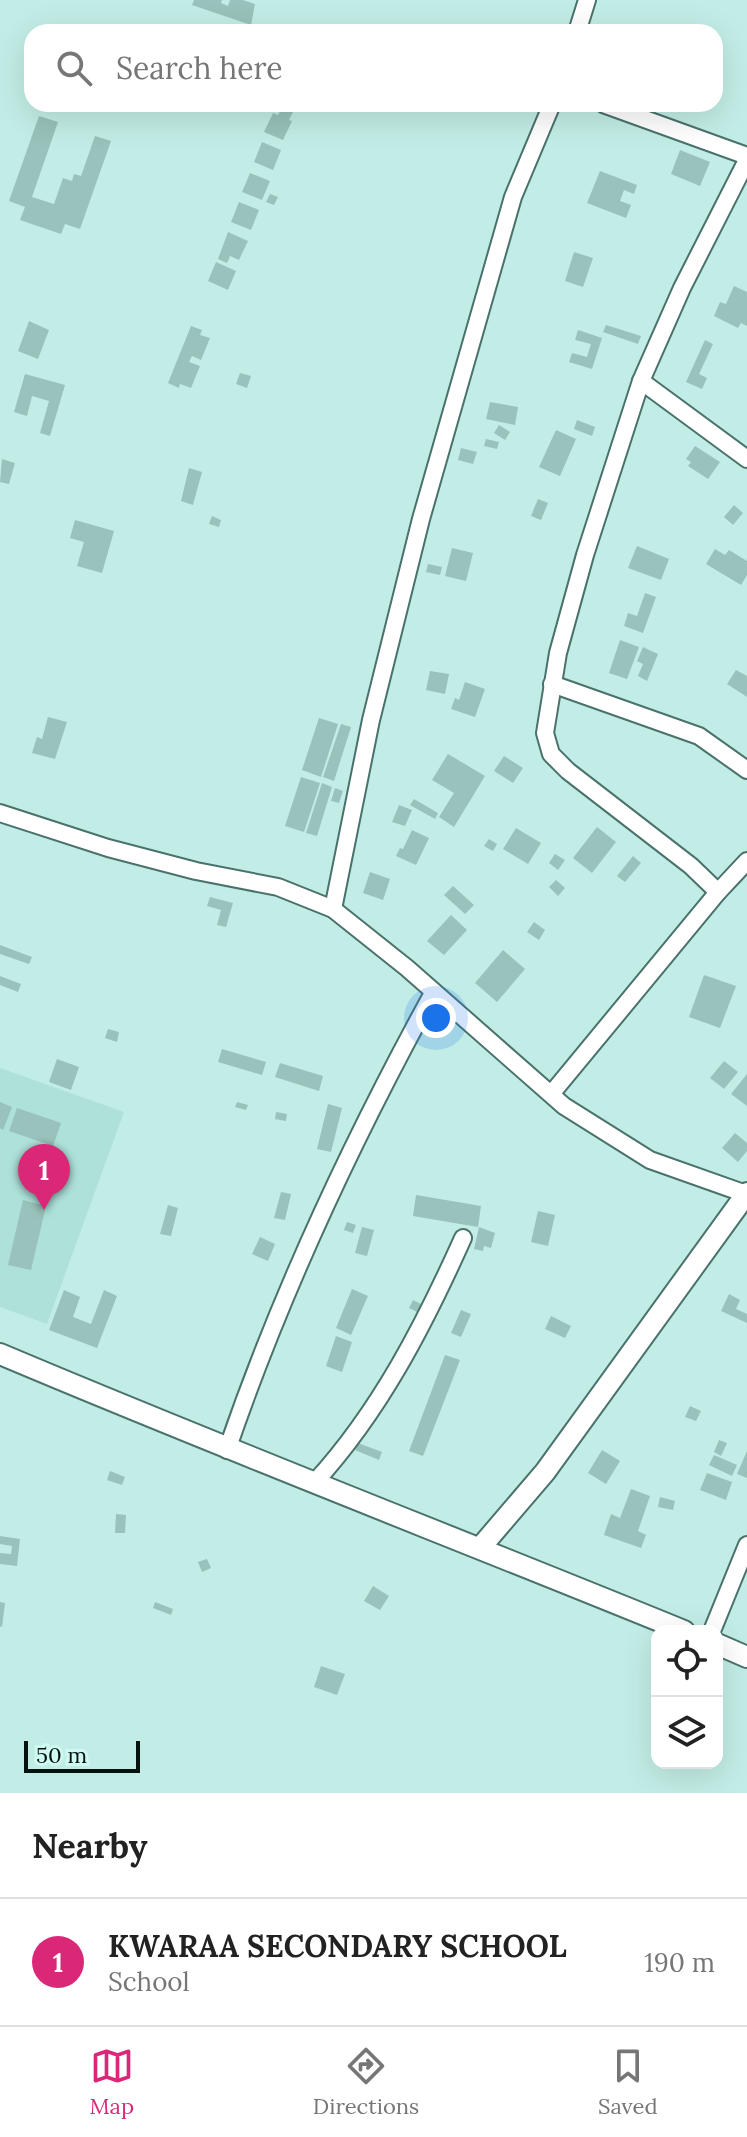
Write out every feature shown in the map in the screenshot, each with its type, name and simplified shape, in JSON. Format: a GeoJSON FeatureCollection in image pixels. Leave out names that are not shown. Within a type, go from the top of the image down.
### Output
{"type":"FeatureCollection","features":[{"type":"Feature","properties":{"kind":"street"},"geometry":{"type":"LineString","coordinates":[[580,24],[587,0]]}},
{"type":"Feature","properties":{"kind":"street"},"geometry":{"type":"LineString","coordinates":[[333,909],[371,720],[421,519],[513,197],[549,112]]}},
{"type":"Feature","properties":{"kind":"street"},"geometry":{"type":"LineString","coordinates":[[624,112],[747,158],[682,288],[641,381],[585,555],[552,684],[545,733],[551,754],[568,771],[691,866],[718,892]]}},
{"type":"Feature","properties":{"kind":"street"},"geometry":{"type":"LineString","coordinates":[[641,381],[747,459]]}},
{"type":"Feature","properties":{"kind":"street"},"geometry":{"type":"LineString","coordinates":[[552,684],[699,736],[747,770]]}},
{"type":"Feature","properties":{"kind":"street"},"geometry":{"type":"LineString","coordinates":[[0,813],[146,858],[278,887],[333,909],[587,1121],[650,1160],[746,1194],[545,1472],[480,1548]]}},
{"type":"Feature","properties":{"kind":"street"},"geometry":{"type":"LineString","coordinates":[[552,1093],[747,861]]}},
{"type":"Feature","properties":{"kind":"street"},"geometry":{"type":"LineString","coordinates":[[227,1450],[263,1347],[329,1199],[401,1051],[433,993]]}},
{"type":"Feature","properties":{"kind":"street"},"geometry":{"type":"LineString","coordinates":[[315,1482],[360,1427],[391,1380],[435,1301],[463,1238]]}},
{"type":"Feature","properties":{"kind":"street"},"geometry":{"type":"LineString","coordinates":[[0,1354],[227,1450],[315,1482],[669,1625]]}},
{"type":"Feature","properties":{"kind":"street"},"geometry":{"type":"LineString","coordinates":[[714,1625],[747,1545]]}},
{"type":"Feature","properties":{"kind":"street"},"geometry":{"type":"LineString","coordinates":[[723,1647],[747,1657]]}},
{"type":"Feature","properties":{"kind":"shaded area"},"geometry":{"type":"Polygon","coordinates":[[[0,1068],[124,1112],[47,1324],[0,1307],[0,1068]]]}},
{"type":"Feature","properties":{"kind":"building"},"geometry":{"type":"Polygon","coordinates":[[[194,0],[222,0],[221,3],[228,6],[230,0],[255,4],[251,24],[192,5],[194,0]]]}},
{"type":"Feature","properties":{"kind":"building"},"geometry":{"type":"Polygon","coordinates":[[[280,112],[293,112],[283,140],[264,132],[273,113],[278,115],[280,112]]]}},
{"type":"Feature","properties":{"kind":"building"},"geometry":{"type":"Polygon","coordinates":[[[39,116],[58,122],[32,197],[54,204],[63,178],[72,181],[74,174],[81,176],[95,136],[111,141],[80,229],[65,224],[61,234],[20,220],[25,207],[9,201],[39,116]]]}},
{"type":"Feature","properties":{"kind":"building"},"geometry":{"type":"Polygon","coordinates":[[[262,142],[281,150],[273,170],[254,162],[262,142]]]}},
{"type":"Feature","properties":{"kind":"building"},"geometry":{"type":"Polygon","coordinates":[[[680,150],[710,162],[700,186],[671,174],[680,150]]]}},
{"type":"Feature","properties":{"kind":"building"},"geometry":{"type":"Polygon","coordinates":[[[600,171],[637,185],[634,194],[624,190],[620,201],[631,205],[626,218],[587,203],[600,171]]]}},
{"type":"Feature","properties":{"kind":"building"},"geometry":{"type":"Polygon","coordinates":[[[250,173],[270,181],[262,200],[242,192],[250,173]]]}},
{"type":"Feature","properties":{"kind":"building"},"geometry":{"type":"Polygon","coordinates":[[[270,194],[278,197],[274,205],[266,202],[270,194]]]}},
{"type":"Feature","properties":{"kind":"building"},"geometry":{"type":"Polygon","coordinates":[[[239,202],[259,210],[251,230],[231,222],[239,202]]]}},
{"type":"Feature","properties":{"kind":"building"},"geometry":{"type":"Polygon","coordinates":[[[228,232],[248,241],[239,260],[230,256],[227,263],[218,259],[228,232]]]}},
{"type":"Feature","properties":{"kind":"building"},"geometry":{"type":"Polygon","coordinates":[[[574,252],[593,258],[583,287],[565,281],[574,252]]]}},
{"type":"Feature","properties":{"kind":"building"},"geometry":{"type":"Polygon","coordinates":[[[216,262],[236,271],[228,290],[208,281],[216,262]]]}},
{"type":"Feature","properties":{"kind":"building"},"geometry":{"type":"Polygon","coordinates":[[[734,286],[747,292],[747,326],[741,323],[738,328],[714,316],[720,302],[726,304],[734,286]]]}},
{"type":"Feature","properties":{"kind":"building"},"geometry":{"type":"Polygon","coordinates":[[[29,321],[49,330],[38,359],[18,351],[29,321]]]}},
{"type":"Feature","properties":{"kind":"building"},"geometry":{"type":"Polygon","coordinates":[[[606,325],[641,336],[638,344],[603,332],[606,325]]]}},
{"type":"Feature","properties":{"kind":"building"},"geometry":{"type":"Polygon","coordinates":[[[191,326],[202,330],[200,335],[210,338],[201,360],[192,356],[189,362],[200,366],[191,388],[180,384],[179,388],[168,383],[191,326]]]}},
{"type":"Feature","properties":{"kind":"building"},"geometry":{"type":"Polygon","coordinates":[[[578,330],[602,338],[592,369],[569,362],[572,353],[587,357],[591,344],[575,340],[578,330]]]}},
{"type":"Feature","properties":{"kind":"building"},"geometry":{"type":"Polygon","coordinates":[[[705,340],[713,344],[699,374],[707,378],[702,389],[686,382],[705,340]]]}},
{"type":"Feature","properties":{"kind":"building"},"geometry":{"type":"Polygon","coordinates":[[[240,373],[251,376],[247,388],[236,384],[240,373]]]}},
{"type":"Feature","properties":{"kind":"building"},"geometry":{"type":"Polygon","coordinates":[[[25,374],[65,385],[50,436],[40,433],[49,401],[32,396],[27,416],[14,412],[25,374]]]}},
{"type":"Feature","properties":{"kind":"building"},"geometry":{"type":"Polygon","coordinates":[[[490,402],[518,407],[515,425],[486,419],[490,402]]]}},
{"type":"Feature","properties":{"kind":"building"},"geometry":{"type":"Polygon","coordinates":[[[577,420],[595,427],[592,436],[574,429],[577,420]]]}},
{"type":"Feature","properties":{"kind":"building"},"geometry":{"type":"Polygon","coordinates":[[[499,425],[510,432],[505,440],[494,433],[499,425]]]}},
{"type":"Feature","properties":{"kind":"building"},"geometry":{"type":"Polygon","coordinates":[[[556,430],[576,439],[560,476],[539,467],[556,430]]]}},
{"type":"Feature","properties":{"kind":"building"},"geometry":{"type":"Polygon","coordinates":[[[486,439],[499,442],[497,449],[484,446],[486,439]]]}},
{"type":"Feature","properties":{"kind":"building"},"geometry":{"type":"Polygon","coordinates":[[[695,446],[720,462],[708,479],[688,466],[691,462],[686,459],[695,446]]]}},
{"type":"Feature","properties":{"kind":"building"},"geometry":{"type":"Polygon","coordinates":[[[461,448],[477,452],[473,464],[458,460],[461,448]]]}},
{"type":"Feature","properties":{"kind":"building"},"geometry":{"type":"Polygon","coordinates":[[[2,459],[15,463],[9,484],[0,482],[2,459]]]}},
{"type":"Feature","properties":{"kind":"building"},"geometry":{"type":"Polygon","coordinates":[[[189,468],[202,472],[193,505],[181,501],[189,468]]]}},
{"type":"Feature","properties":{"kind":"building"},"geometry":{"type":"Polygon","coordinates":[[[538,499],[548,503],[541,520],[531,516],[538,499]]]}},
{"type":"Feature","properties":{"kind":"building"},"geometry":{"type":"Polygon","coordinates":[[[734,505],[743,513],[733,525],[724,517],[734,505]]]}},
{"type":"Feature","properties":{"kind":"building"},"geometry":{"type":"Polygon","coordinates":[[[212,516],[221,520],[219,527],[209,524],[212,516]]]}},
{"type":"Feature","properties":{"kind":"building"},"geometry":{"type":"Polygon","coordinates":[[[75,520],[114,531],[102,573],[77,566],[84,542],[70,538],[75,520]]]}},
{"type":"Feature","properties":{"kind":"building"},"geometry":{"type":"Polygon","coordinates":[[[637,546],[669,559],[661,580],[628,568],[637,546]]]}},
{"type":"Feature","properties":{"kind":"building"},"geometry":{"type":"Polygon","coordinates":[[[452,548],[473,553],[466,581],[445,576],[452,548]]]}},
{"type":"Feature","properties":{"kind":"building"},"geometry":{"type":"Polygon","coordinates":[[[715,549],[725,555],[729,550],[747,561],[747,575],[741,585],[706,564],[715,549]]]}},
{"type":"Feature","properties":{"kind":"building"},"geometry":{"type":"Polygon","coordinates":[[[428,564],[442,567],[440,575],[426,572],[428,564]]]}},
{"type":"Feature","properties":{"kind":"building"},"geometry":{"type":"Polygon","coordinates":[[[645,593],[656,597],[643,633],[624,626],[628,613],[637,616],[645,593]]]}},
{"type":"Feature","properties":{"kind":"building"},"geometry":{"type":"Polygon","coordinates":[[[620,640],[639,647],[627,679],[609,673],[620,640]]]}},
{"type":"Feature","properties":{"kind":"building"},"geometry":{"type":"Polygon","coordinates":[[[643,647],[658,654],[647,681],[638,676],[643,664],[637,661],[643,647]]]}},
{"type":"Feature","properties":{"kind":"building"},"geometry":{"type":"Polygon","coordinates":[[[736,670],[747,676],[747,697],[727,684],[736,670]]]}},
{"type":"Feature","properties":{"kind":"building"},"geometry":{"type":"Polygon","coordinates":[[[430,671],[449,674],[445,694],[426,690],[430,671]]]}},
{"type":"Feature","properties":{"kind":"building"},"geometry":{"type":"Polygon","coordinates":[[[465,682],[485,689],[475,717],[451,709],[455,698],[459,700],[465,682]]]}},
{"type":"Feature","properties":{"kind":"building"},"geometry":{"type":"Polygon","coordinates":[[[48,717],[67,722],[55,759],[32,753],[37,737],[42,739],[48,717]]]}},
{"type":"Feature","properties":{"kind":"building"},"geometry":{"type":"Polygon","coordinates":[[[319,718],[338,724],[321,777],[302,770],[319,718]]]}},
{"type":"Feature","properties":{"kind":"building"},"geometry":{"type":"Polygon","coordinates":[[[341,724],[351,727],[334,781],[323,777],[341,724]]]}},
{"type":"Feature","properties":{"kind":"building"},"geometry":{"type":"Polygon","coordinates":[[[448,754],[485,776],[454,827],[439,817],[454,793],[432,780],[448,754]]]}},
{"type":"Feature","properties":{"kind":"building"},"geometry":{"type":"Polygon","coordinates":[[[504,756],[523,768],[513,783],[494,771],[504,756]]]}},
{"type":"Feature","properties":{"kind":"building"},"geometry":{"type":"Polygon","coordinates":[[[301,777],[320,783],[304,832],[285,826],[301,777]]]}},
{"type":"Feature","properties":{"kind":"building"},"geometry":{"type":"Polygon","coordinates":[[[322,783],[332,787],[317,836],[306,833],[322,783]]]}},
{"type":"Feature","properties":{"kind":"building"},"geometry":{"type":"Polygon","coordinates":[[[335,788],[343,791],[339,803],[331,801],[335,788]]]}},
{"type":"Feature","properties":{"kind":"building"},"geometry":{"type":"Polygon","coordinates":[[[414,799],[438,813],[435,819],[410,805],[414,799]]]}},
{"type":"Feature","properties":{"kind":"building"},"geometry":{"type":"Polygon","coordinates":[[[399,805],[412,810],[405,826],[392,822],[399,805]]]}},
{"type":"Feature","properties":{"kind":"building"},"geometry":{"type":"Polygon","coordinates":[[[597,827],[616,842],[592,873],[573,858],[597,827]]]}},
{"type":"Feature","properties":{"kind":"building"},"geometry":{"type":"Polygon","coordinates":[[[516,828],[541,843],[528,864],[503,849],[516,828]]]}},
{"type":"Feature","properties":{"kind":"building"},"geometry":{"type":"Polygon","coordinates":[[[412,830],[429,838],[416,865],[396,856],[412,830]]]}},
{"type":"Feature","properties":{"kind":"building"},"geometry":{"type":"Polygon","coordinates":[[[489,839],[497,844],[493,851],[484,846],[489,839]]]}},
{"type":"Feature","properties":{"kind":"building"},"geometry":{"type":"Polygon","coordinates":[[[555,854],[565,860],[558,870],[549,863],[555,854]]]}},
{"type":"Feature","properties":{"kind":"building"},"geometry":{"type":"Polygon","coordinates":[[[633,856],[641,863],[625,882],[617,876],[633,856]]]}},
{"type":"Feature","properties":{"kind":"building"},"geometry":{"type":"Polygon","coordinates":[[[370,872],[390,879],[383,900],[363,893],[370,872]]]}},
{"type":"Feature","properties":{"kind":"building"},"geometry":{"type":"Polygon","coordinates":[[[556,880],[565,888],[558,896],[549,887],[556,880]]]}},
{"type":"Feature","properties":{"kind":"building"},"geometry":{"type":"Polygon","coordinates":[[[453,886],[474,905],[465,914],[444,895],[453,886]]]}},
{"type":"Feature","properties":{"kind":"building"},"geometry":{"type":"Polygon","coordinates":[[[210,897],[233,903],[226,927],[217,925],[221,910],[207,906],[210,897]]]}},
{"type":"Feature","properties":{"kind":"building"},"geometry":{"type":"Polygon","coordinates":[[[451,915],[467,930],[444,955],[427,941],[451,915]]]}},
{"type":"Feature","properties":{"kind":"building"},"geometry":{"type":"Polygon","coordinates":[[[534,922],[545,930],[539,940],[527,932],[534,922]]]}},
{"type":"Feature","properties":{"kind":"building"},"geometry":{"type":"Polygon","coordinates":[[[0,945],[32,957],[29,964],[0,954],[0,945]]]}},
{"type":"Feature","properties":{"kind":"building"},"geometry":{"type":"Polygon","coordinates":[[[503,950],[525,969],[497,1002],[475,983],[503,950]]]}},
{"type":"Feature","properties":{"kind":"building"},"geometry":{"type":"Polygon","coordinates":[[[704,975],[736,986],[720,1028],[689,1017],[704,975]]]}},
{"type":"Feature","properties":{"kind":"building"},"geometry":{"type":"Polygon","coordinates":[[[0,976],[21,984],[18,992],[0,985],[0,976]]]}},
{"type":"Feature","properties":{"kind":"building"},"geometry":{"type":"Polygon","coordinates":[[[108,1029],[119,1032],[117,1042],[105,1038],[108,1029]]]}},
{"type":"Feature","properties":{"kind":"building"},"geometry":{"type":"Polygon","coordinates":[[[222,1049],[266,1062],[262,1075],[218,1062],[222,1049]]]}},
{"type":"Feature","properties":{"kind":"building"},"geometry":{"type":"Polygon","coordinates":[[[57,1059],[79,1067],[71,1090],[49,1082],[57,1059]]]}},
{"type":"Feature","properties":{"kind":"building"},"geometry":{"type":"Polygon","coordinates":[[[724,1061],[738,1072],[724,1089],[710,1078],[724,1061]]]}},
{"type":"Feature","properties":{"kind":"building"},"geometry":{"type":"Polygon","coordinates":[[[280,1063],[323,1076],[319,1091],[275,1077],[280,1063]]]}},
{"type":"Feature","properties":{"kind":"building"},"geometry":{"type":"Polygon","coordinates":[[[747,1074],[747,1106],[731,1094],[747,1074]]]}},
{"type":"Feature","properties":{"kind":"building"},"geometry":{"type":"Polygon","coordinates":[[[0,1102],[12,1107],[3,1130],[0,1128],[0,1102]]]}},
{"type":"Feature","properties":{"kind":"building"},"geometry":{"type":"Polygon","coordinates":[[[237,1102],[248,1105],[246,1110],[235,1107],[237,1102]]]}},
{"type":"Feature","properties":{"kind":"building"},"geometry":{"type":"Polygon","coordinates":[[[328,1104],[342,1108],[331,1152],[317,1149],[328,1104]]]}},
{"type":"Feature","properties":{"kind":"building"},"geometry":{"type":"Polygon","coordinates":[[[17,1108],[61,1123],[53,1146],[9,1131],[17,1108]]]}},
{"type":"Feature","properties":{"kind":"building"},"geometry":{"type":"Polygon","coordinates":[[[276,1112],[287,1114],[286,1121],[275,1119],[276,1112]]]}},
{"type":"Feature","properties":{"kind":"building"},"geometry":{"type":"Polygon","coordinates":[[[735,1133],[747,1143],[747,1151],[738,1162],[722,1148],[735,1133]]]}},
{"type":"Feature","properties":{"kind":"building"},"geometry":{"type":"Polygon","coordinates":[[[281,1192],[291,1194],[285,1220],[274,1218],[281,1192]]]}},
{"type":"Feature","properties":{"kind":"building"},"geometry":{"type":"Polygon","coordinates":[[[416,1195],[481,1206],[478,1227],[413,1216],[416,1195]]]}},
{"type":"Feature","properties":{"kind":"building"},"geometry":{"type":"Polygon","coordinates":[[[23,1200],[46,1206],[31,1270],[8,1265],[23,1200]]]}},
{"type":"Feature","properties":{"kind":"building"},"geometry":{"type":"Polygon","coordinates":[[[168,1205],[178,1208],[171,1236],[160,1234],[168,1205]]]}},
{"type":"Feature","properties":{"kind":"building"},"geometry":{"type":"Polygon","coordinates":[[[538,1211],[555,1215],[548,1246],[531,1242],[538,1211]]]}},
{"type":"Feature","properties":{"kind":"building"},"geometry":{"type":"Polygon","coordinates":[[[347,1222],[356,1225],[353,1233],[344,1230],[347,1222]]]}},
{"type":"Feature","properties":{"kind":"building"},"geometry":{"type":"Polygon","coordinates":[[[362,1227],[374,1230],[367,1256],[355,1253],[362,1227]]]}},
{"type":"Feature","properties":{"kind":"building"},"geometry":{"type":"Polygon","coordinates":[[[479,1227],[495,1233],[491,1248],[484,1246],[483,1251],[474,1249],[479,1227]]]}},
{"type":"Feature","properties":{"kind":"building"},"geometry":{"type":"Polygon","coordinates":[[[260,1237],[275,1244],[268,1261],[252,1254],[260,1237]]]}},
{"type":"Feature","properties":{"kind":"building"},"geometry":{"type":"Polygon","coordinates":[[[352,1289],[368,1296],[351,1335],[336,1328],[352,1289]]]}},
{"type":"Feature","properties":{"kind":"building"},"geometry":{"type":"Polygon","coordinates":[[[64,1290],[80,1297],[73,1317],[91,1324],[104,1290],[117,1296],[97,1348],[49,1330],[64,1290]]]}},
{"type":"Feature","properties":{"kind":"building"},"geometry":{"type":"Polygon","coordinates":[[[729,1294],[740,1300],[736,1309],[747,1314],[747,1323],[721,1311],[729,1294]]]}},
{"type":"Feature","properties":{"kind":"building"},"geometry":{"type":"Polygon","coordinates":[[[413,1300],[421,1304],[417,1312],[409,1308],[413,1300]]]}},
{"type":"Feature","properties":{"kind":"building"},"geometry":{"type":"Polygon","coordinates":[[[461,1310],[471,1314],[461,1337],[451,1333],[461,1310]]]}},
{"type":"Feature","properties":{"kind":"building"},"geometry":{"type":"Polygon","coordinates":[[[551,1316],[571,1326],[565,1338],[545,1329],[551,1316]]]}},
{"type":"Feature","properties":{"kind":"building"},"geometry":{"type":"Polygon","coordinates":[[[336,1336],[352,1342],[342,1372],[326,1366],[336,1336]]]}},
{"type":"Feature","properties":{"kind":"building"},"geometry":{"type":"Polygon","coordinates":[[[445,1355],[460,1360],[423,1456],[409,1451],[445,1355]]]}},
{"type":"Feature","properties":{"kind":"building"},"geometry":{"type":"Polygon","coordinates":[[[690,1406],[701,1411],[696,1421],[685,1417],[690,1406]]]}},
{"type":"Feature","properties":{"kind":"building"},"geometry":{"type":"Polygon","coordinates":[[[719,1440],[727,1443],[721,1456],[714,1452],[719,1440]]]}},
{"type":"Feature","properties":{"kind":"building"},"geometry":{"type":"Polygon","coordinates":[[[358,1443],[382,1452],[379,1460],[355,1450],[358,1443]]]}},
{"type":"Feature","properties":{"kind":"building"},"geometry":{"type":"Polygon","coordinates":[[[602,1450],[620,1461],[606,1484],[588,1473],[602,1450]]]}},
{"type":"Feature","properties":{"kind":"building"},"geometry":{"type":"Polygon","coordinates":[[[747,1451],[747,1478],[737,1474],[747,1451]]]}},
{"type":"Feature","properties":{"kind":"building"},"geometry":{"type":"Polygon","coordinates":[[[714,1455],[737,1465],[732,1476],[709,1465],[714,1455]]]}},
{"type":"Feature","properties":{"kind":"building"},"geometry":{"type":"Polygon","coordinates":[[[110,1471],[125,1477],[122,1485],[107,1480],[110,1471]]]}},
{"type":"Feature","properties":{"kind":"building"},"geometry":{"type":"Polygon","coordinates":[[[707,1473],[732,1482],[726,1500],[700,1490],[707,1473]]]}},
{"type":"Feature","properties":{"kind":"building"},"geometry":{"type":"Polygon","coordinates":[[[631,1489],[650,1496],[638,1531],[646,1535],[641,1548],[604,1535],[611,1514],[620,1518],[631,1489]]]}},
{"type":"Feature","properties":{"kind":"building"},"geometry":{"type":"Polygon","coordinates":[[[660,1497],[675,1501],[673,1510],[658,1507],[660,1497]]]}},
{"type":"Feature","properties":{"kind":"building"},"geometry":{"type":"Polygon","coordinates":[[[116,1514],[126,1515],[125,1533],[115,1533],[116,1514]]]}},
{"type":"Feature","properties":{"kind":"building"},"geometry":{"type":"Polygon","coordinates":[[[0,1536],[20,1539],[17,1566],[0,1564],[0,1553],[11,1554],[12,1546],[0,1544],[0,1536]]]}},
{"type":"Feature","properties":{"kind":"building"},"geometry":{"type":"Polygon","coordinates":[[[207,1559],[211,1568],[202,1572],[198,1562],[207,1559]]]}},
{"type":"Feature","properties":{"kind":"building"},"geometry":{"type":"Polygon","coordinates":[[[373,1586],[389,1596],[380,1610],[364,1601],[373,1586]]]}},
{"type":"Feature","properties":{"kind":"building"},"geometry":{"type":"Polygon","coordinates":[[[0,1602],[5,1603],[2,1627],[0,1626],[0,1602]]]}},
{"type":"Feature","properties":{"kind":"building"},"geometry":{"type":"Polygon","coordinates":[[[155,1602],[173,1609],[171,1615],[153,1608],[155,1602]]]}},
{"type":"Feature","properties":{"kind":"building"},"geometry":{"type":"Polygon","coordinates":[[[321,1666],[345,1674],[337,1695],[314,1687],[321,1666]]]}},
{"type":"Feature","properties":{"kind":"place","name":"KWARAA SECONDARY SCHOOL"},"geometry":{"type":"Point","coordinates":[44,1210]}}]}
